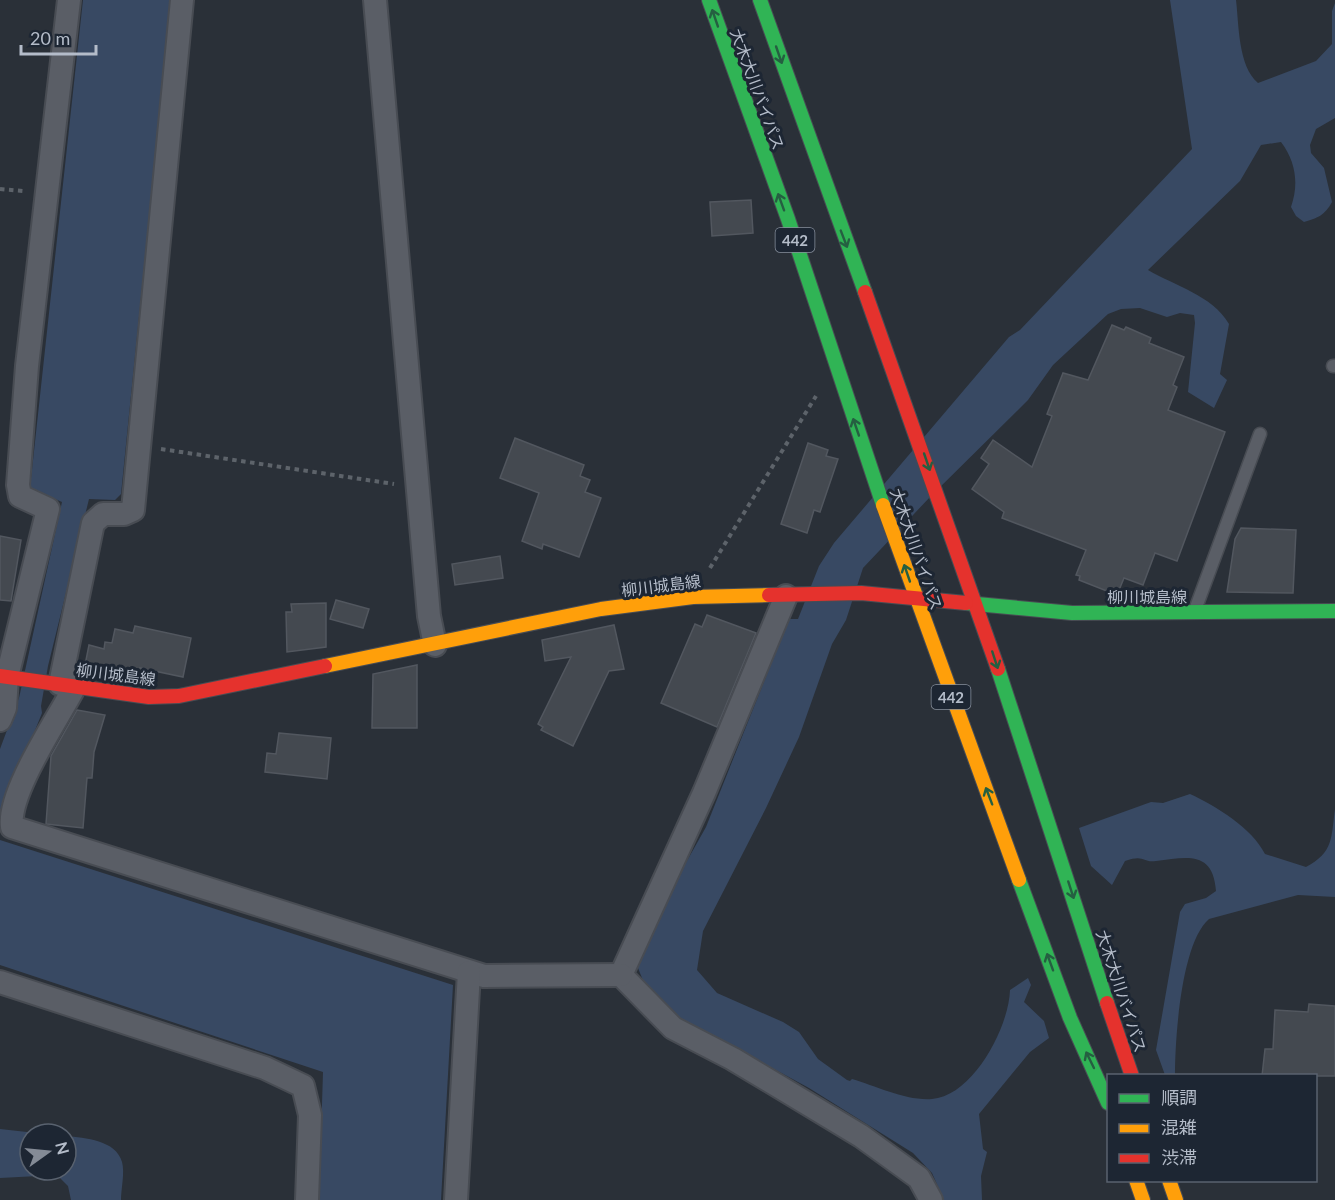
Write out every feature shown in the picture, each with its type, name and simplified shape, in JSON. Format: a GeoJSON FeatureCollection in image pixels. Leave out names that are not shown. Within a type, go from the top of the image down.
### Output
{"type":"FeatureCollection","features":[{"type":"Feature","properties":{"kind":"main road","name":"大木大川バイパス"},"geometry":{"type":"LineString","coordinates":[[709,0],[788,219],[835,364],[916,598],[1070,1018],[1107,1101]]}},
{"type":"Feature","properties":{"kind":"main road","name":"大木大川バイパス"},"geometry":{"type":"LineString","coordinates":[[760,0],[828,196],[916,430],[977,605],[1131,1074]]}},
{"type":"Feature","properties":{"kind":"main road","name":"柳川城島線"},"geometry":{"type":"LineString","coordinates":[[7,676],[149,697],[179,696],[601,609],[693,597],[861,593],[1072,613],[1335,611]]}},
{"type":"Feature","properties":{"kind":"main road"},"geometry":{"type":"LineString","coordinates":[[1137,1182],[1143,1200]]}},
{"type":"Feature","properties":{"kind":"main road"},"geometry":{"type":"LineString","coordinates":[[1170,1182],[1176,1200]]}},
{"type":"Feature","properties":{"kind":"street"},"geometry":{"type":"LineString","coordinates":[[0,720],[5,708],[7,676],[48,509],[20,496],[18,485],[27,366],[69,0]]}},
{"type":"Feature","properties":{"kind":"street"},"geometry":{"type":"LineString","coordinates":[[182,0],[133,510],[124,514],[103,514],[93,523],[61,684],[34,759],[10,814],[12,827],[484,976],[621,975],[673,1028],[733,1059],[861,1136],[919,1178],[931,1200]]}},
{"type":"Feature","properties":{"kind":"street"},"geometry":{"type":"LineString","coordinates":[[375,0],[429,616],[435,645]]}},
{"type":"Feature","properties":{"kind":"street"},"geometry":{"type":"LineString","coordinates":[[621,975],[793,595]]}},
{"type":"Feature","properties":{"kind":"street"},"geometry":{"type":"LineString","coordinates":[[456,1200],[469,972]]}},
{"type":"Feature","properties":{"kind":"street"},"geometry":{"type":"LineString","coordinates":[[0,982],[265,1068],[303,1086],[310,1115],[307,1200]]}},
{"type":"Feature","properties":{"kind":"lane"},"geometry":{"type":"LineString","coordinates":[[1194,612],[1260,434]]}},
{"type":"Feature","properties":{"kind":"path"},"geometry":{"type":"LineString","coordinates":[[693,597],[835,364]]}},
{"type":"Feature","properties":{"kind":"path"},"geometry":{"type":"LineString","coordinates":[[139,446],[418,488]]}},
{"type":"Feature","properties":{"kind":"water"},"geometry":{"type":"Polygon","coordinates":[[[83,0],[171,0],[121,494],[115,500],[89,499],[48,666],[41,706],[42,713],[0,817],[0,749],[19,698],[62,502],[30,488],[83,0]]]}},
{"type":"Feature","properties":{"kind":"water"},"geometry":{"type":"Polygon","coordinates":[[[1170,0],[1236,0],[1243,56],[1251,76],[1258,83],[1316,61],[1332,44],[1332,11],[1335,3],[1335,118],[1316,129],[1310,145],[1311,153],[1324,168],[1332,202],[1324,213],[1313,219],[1304,222],[1296,216],[1291,207],[1295,190],[1295,173],[1290,157],[1281,142],[1261,145],[1240,181],[1148,270],[1203,298],[1222,314],[1229,324],[1220,374],[1227,380],[1214,408],[1188,392],[1194,315],[1180,313],[1167,317],[1140,308],[1121,309],[1108,314],[1053,365],[1028,400],[930,497],[863,568],[846,620],[832,644],[799,737],[766,808],[703,931],[697,970],[717,993],[783,1022],[799,1032],[818,1059],[847,1080],[852,1079],[912,1098],[932,1099],[947,1095],[961,1086],[974,1073],[996,1040],[1008,1005],[1010,990],[1028,978],[1031,985],[1024,1002],[1044,1021],[1049,1038],[1030,1052],[979,1114],[983,1149],[987,1152],[981,1176],[982,1200],[944,1200],[932,1173],[913,1153],[809,1088],[678,1017],[644,983],[636,963],[656,916],[706,827],[789,619],[798,619],[819,566],[834,543],[1009,337],[1020,330],[1192,149],[1170,0]]]}},
{"type":"Feature","properties":{"kind":"water"},"geometry":{"type":"Polygon","coordinates":[[[1190,794],[1222,811],[1242,827],[1259,844],[1265,854],[1306,867],[1322,856],[1330,843],[1335,809],[1335,897],[1298,895],[1209,919],[1200,931],[1186,969],[1178,1016],[1175,1074],[1165,1074],[1156,1050],[1180,912],[1185,904],[1206,898],[1216,891],[1214,878],[1210,868],[1204,862],[1196,859],[1151,861],[1136,858],[1125,861],[1112,885],[1091,866],[1079,828],[1151,802],[1163,803],[1190,794]]]}},
{"type":"Feature","properties":{"kind":"water"},"geometry":{"type":"Polygon","coordinates":[[[0,840],[453,985],[441,1200],[319,1200],[323,1072],[0,965],[0,840]]]}},
{"type":"Feature","properties":{"kind":"water"},"geometry":{"type":"Polygon","coordinates":[[[0,1129],[18,1131],[18,1177],[0,1178],[0,1129]]]}},
{"type":"Feature","properties":{"kind":"water"},"geometry":{"type":"Polygon","coordinates":[[[78,1138],[107,1145],[119,1155],[123,1166],[121,1200],[71,1200],[68,1186],[64,1182],[78,1182],[78,1138]]]}},
{"type":"Feature","properties":{"kind":"building"},"geometry":{"type":"Polygon","coordinates":[[[751,200],[753,233],[712,236],[710,202],[751,200]]]}},
{"type":"Feature","properties":{"kind":"building"},"geometry":{"type":"Polygon","coordinates":[[[1112,325],[1124,330],[1126,327],[1151,338],[1149,343],[1184,357],[1173,385],[1177,387],[1168,410],[1225,432],[1177,561],[1155,553],[1143,585],[1124,578],[1117,595],[1079,580],[1080,576],[1076,575],[1086,550],[1002,518],[1004,512],[972,489],[989,464],[981,458],[993,440],[1032,467],[1052,416],[1047,414],[1063,373],[1088,380],[1112,325]]]}},
{"type":"Feature","properties":{"kind":"building"},"geometry":{"type":"Polygon","coordinates":[[[515,438],[584,465],[580,476],[590,480],[585,492],[601,498],[579,557],[543,544],[542,549],[522,541],[539,493],[500,478],[515,438]]]}},
{"type":"Feature","properties":{"kind":"building"},"geometry":{"type":"Polygon","coordinates":[[[808,443],[828,450],[826,456],[838,459],[820,512],[814,510],[807,533],[781,524],[808,443]]]}},
{"type":"Feature","properties":{"kind":"building"},"geometry":{"type":"Polygon","coordinates":[[[1241,528],[1296,530],[1293,593],[1227,592],[1235,539],[1241,528]]]}},
{"type":"Feature","properties":{"kind":"building"},"geometry":{"type":"Polygon","coordinates":[[[0,536],[21,540],[11,601],[0,600],[0,536]]]}},
{"type":"Feature","properties":{"kind":"building"},"geometry":{"type":"Polygon","coordinates":[[[500,556],[503,578],[455,585],[452,564],[500,556]]]}},
{"type":"Feature","properties":{"kind":"building"},"geometry":{"type":"Polygon","coordinates":[[[336,600],[369,609],[363,628],[330,619],[336,600]]]}},
{"type":"Feature","properties":{"kind":"building"},"geometry":{"type":"Polygon","coordinates":[[[326,603],[326,647],[287,652],[286,612],[292,612],[291,604],[326,603]]]}},
{"type":"Feature","properties":{"kind":"building"},"geometry":{"type":"Polygon","coordinates":[[[707,615],[756,633],[717,727],[661,703],[695,624],[702,627],[707,615]]]}},
{"type":"Feature","properties":{"kind":"building"},"geometry":{"type":"Polygon","coordinates":[[[614,625],[624,669],[609,671],[573,746],[541,730],[543,727],[538,724],[571,657],[545,661],[542,640],[614,625]]]}},
{"type":"Feature","properties":{"kind":"building"},"geometry":{"type":"Polygon","coordinates":[[[135,626],[191,638],[183,677],[140,668],[139,675],[84,670],[89,645],[104,649],[105,642],[112,643],[115,629],[133,633],[135,626]]]}},
{"type":"Feature","properties":{"kind":"building"},"geometry":{"type":"Polygon","coordinates":[[[417,665],[417,728],[372,728],[373,674],[417,665]]]}},
{"type":"Feature","properties":{"kind":"building"},"geometry":{"type":"Polygon","coordinates":[[[77,710],[105,715],[94,752],[92,778],[87,778],[83,828],[46,824],[51,756],[77,710]]]}},
{"type":"Feature","properties":{"kind":"building"},"geometry":{"type":"Polygon","coordinates":[[[279,733],[331,738],[327,779],[265,772],[267,753],[276,754],[279,733]]]}},
{"type":"Feature","properties":{"kind":"building"},"geometry":{"type":"Polygon","coordinates":[[[1309,1004],[1335,1006],[1335,1076],[1262,1074],[1265,1049],[1273,1049],[1275,1010],[1308,1012],[1309,1004]]]}},
{"type":"Feature","properties":{"kind":"traffic: fast"},"geometry":{"type":"LineString","coordinates":[[709,0],[788,219],[883,505]]}},
{"type":"Feature","properties":{"kind":"traffic: fast"},"geometry":{"type":"LineString","coordinates":[[760,0],[865,292]]}},
{"type":"Feature","properties":{"kind":"traffic: fast"},"geometry":{"type":"LineString","coordinates":[[966,603],[1072,613],[1335,611]]}},
{"type":"Feature","properties":{"kind":"traffic: fast"},"geometry":{"type":"LineString","coordinates":[[998,669],[1107,1003]]}},
{"type":"Feature","properties":{"kind":"traffic: fast"},"geometry":{"type":"LineString","coordinates":[[1019,880],[1070,1018],[1107,1101]]}},
{"type":"Feature","properties":{"kind":"traffic: slow"},"geometry":{"type":"LineString","coordinates":[[883,505],[1019,880]]}},
{"type":"Feature","properties":{"kind":"traffic: slow"},"geometry":{"type":"LineString","coordinates":[[325,666],[601,609],[693,597],[769,595]]}},
{"type":"Feature","properties":{"kind":"traffic: slow"},"geometry":{"type":"LineString","coordinates":[[1137,1182],[1143,1200]]}},
{"type":"Feature","properties":{"kind":"traffic: slow"},"geometry":{"type":"LineString","coordinates":[[1170,1182],[1176,1200]]}},
{"type":"Feature","properties":{"kind":"traffic: jam"},"geometry":{"type":"LineString","coordinates":[[865,292],[998,669]]}},
{"type":"Feature","properties":{"kind":"traffic: jam"},"geometry":{"type":"LineString","coordinates":[[769,595],[861,593],[966,603]]}},
{"type":"Feature","properties":{"kind":"traffic: jam"},"geometry":{"type":"LineString","coordinates":[[0,676],[149,697],[179,696],[325,666]]}},
{"type":"Feature","properties":{"kind":"traffic: jam"},"geometry":{"type":"LineString","coordinates":[[1107,1003],[1131,1074]]}}]}
